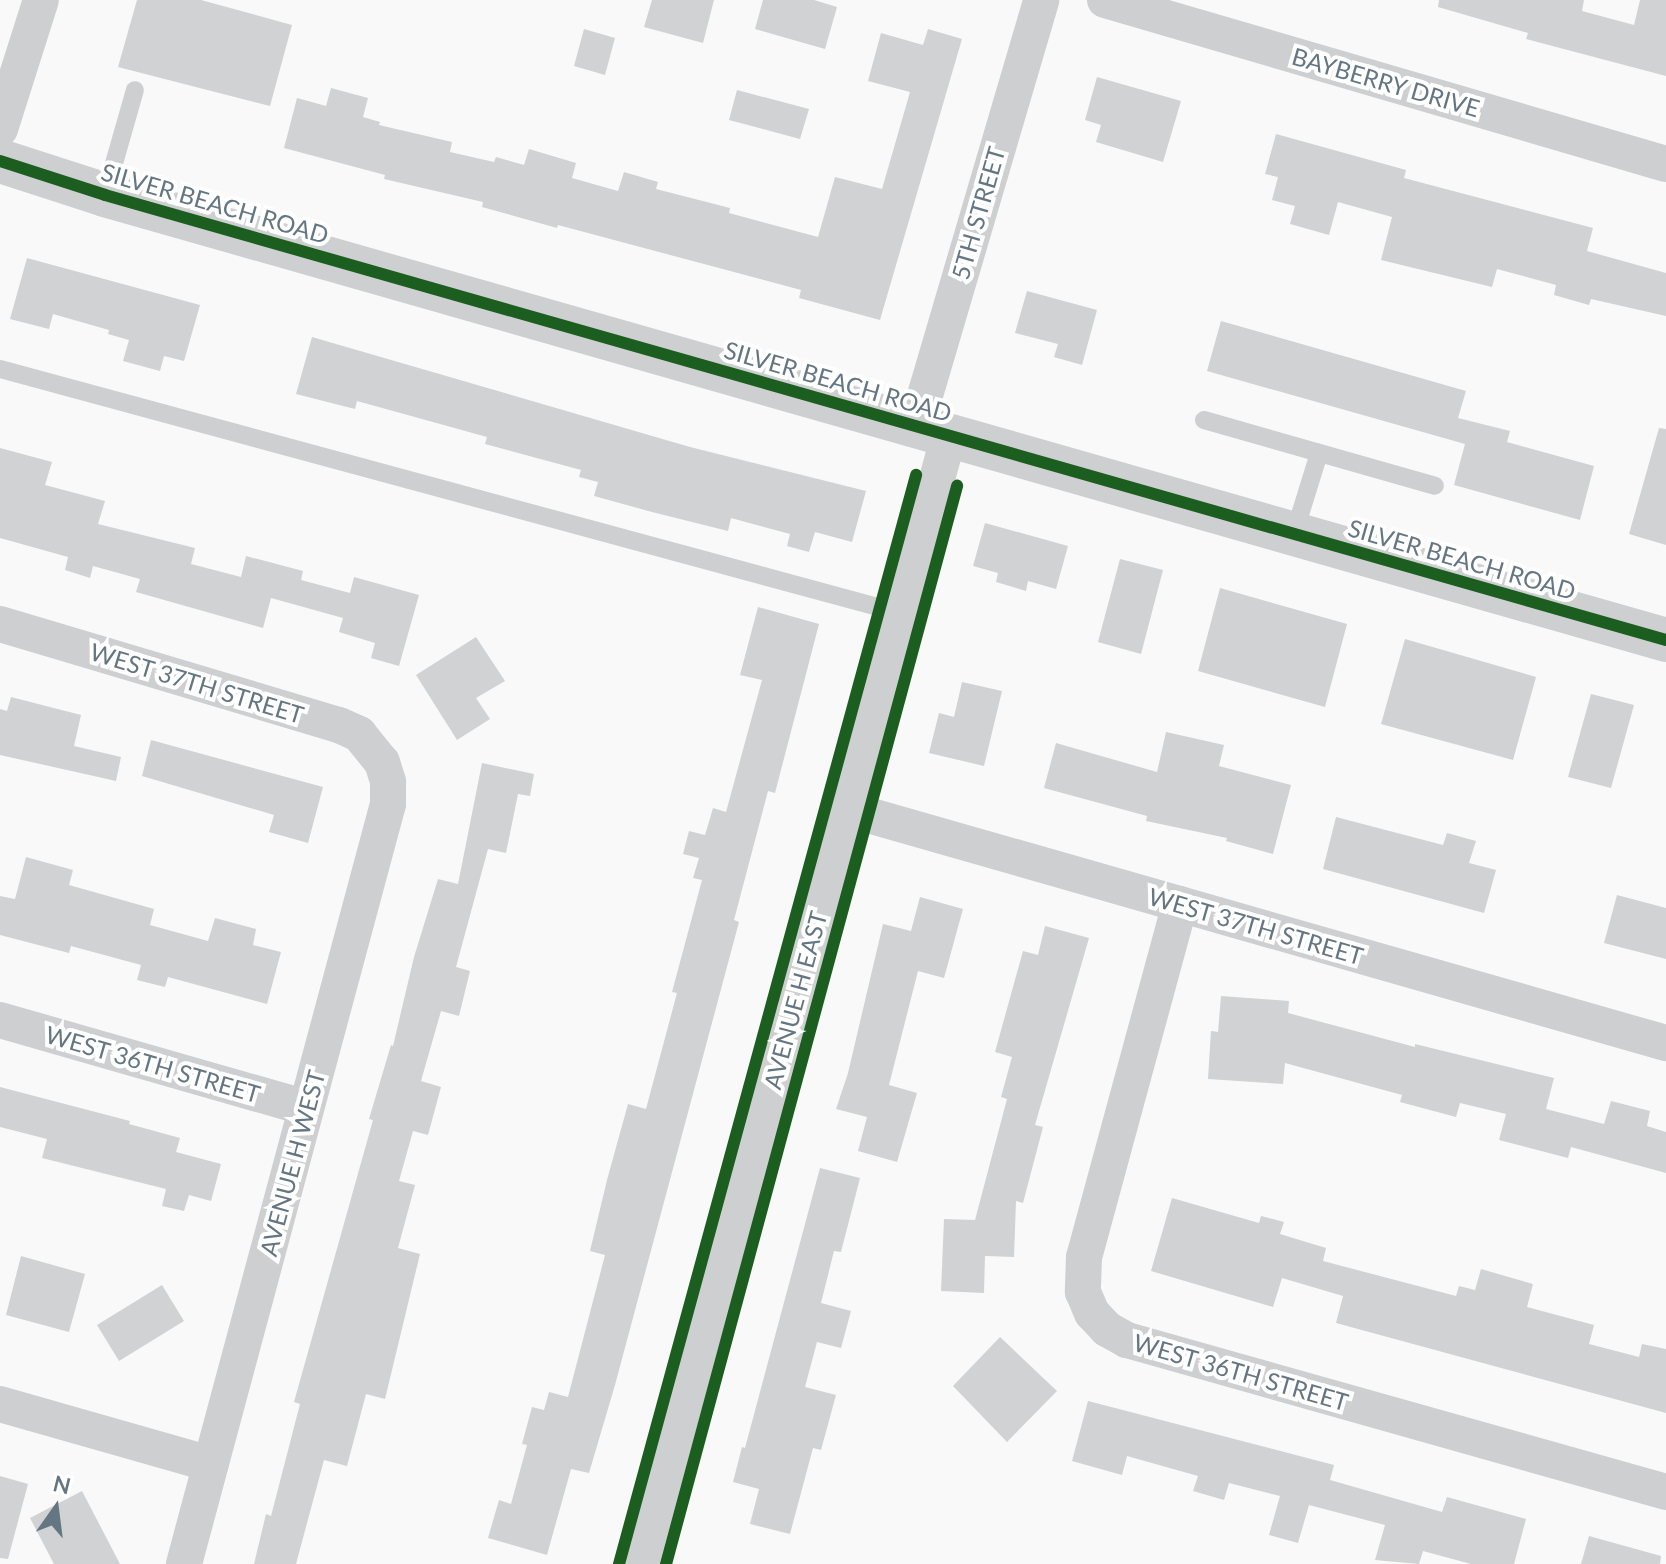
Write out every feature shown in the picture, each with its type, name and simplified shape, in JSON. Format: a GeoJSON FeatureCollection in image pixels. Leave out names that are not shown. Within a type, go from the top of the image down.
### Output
{"type":"FeatureCollection","features":[{"type":"Feature","properties":{"kind":"street"},"geometry":{"type":"LineString","coordinates":[[0,129],[41,0]]}},
{"type":"Feature","properties":{"kind":"street","name":"5TH STREET"},"geometry":{"type":"LineString","coordinates":[[932,431],[1041,0]]}},
{"type":"Feature","properties":{"kind":"street","name":"BAYBERRY DRIVE"},"geometry":{"type":"LineString","coordinates":[[1105,0],[1666,164]]}},
{"type":"Feature","properties":{"kind":"street","name":"SILVER BEACH ROAD"},"geometry":{"type":"LineString","coordinates":[[0,161],[105,195],[1666,640]]}},
{"type":"Feature","properties":{"kind":"street","name":"AVENUE H EAST"},"geometry":{"type":"LineString","coordinates":[[641,1564],[900,613],[932,431]]}},
{"type":"Feature","properties":{"kind":"street","name":"WEST 37TH STREET"},"geometry":{"type":"LineString","coordinates":[[0,624],[339,725],[359,734],[382,762]]}},
{"type":"Feature","properties":{"kind":"street","name":"AVENUE H WEST"},"geometry":{"type":"LineString","coordinates":[[184,1564],[388,804],[388,782],[382,762]]}},
{"type":"Feature","properties":{"kind":"street","name":"WEST 37TH STREET"},"geometry":{"type":"LineString","coordinates":[[847,809],[1666,1043]]}},
{"type":"Feature","properties":{"kind":"street","name":"WEST 36TH STREET"},"geometry":{"type":"LineString","coordinates":[[1180,904],[1084,1257],[1083,1292],[1092,1313],[1107,1329],[1127,1340],[1666,1492]]}},
{"type":"Feature","properties":{"kind":"street","name":"WEST 36TH STREET"},"geometry":{"type":"LineString","coordinates":[[0,1020],[306,1108]]}},
{"type":"Feature","properties":{"kind":"street"},"geometry":{"type":"LineString","coordinates":[[0,1404],[211,1464]]}},
{"type":"Feature","properties":{"kind":"lane"},"geometry":{"type":"LineString","coordinates":[[105,195],[135,90]]}},
{"type":"Feature","properties":{"kind":"lane"},"geometry":{"type":"LineString","coordinates":[[0,369],[900,613]]}},
{"type":"Feature","properties":{"kind":"lane"},"geometry":{"type":"LineString","coordinates":[[1204,420],[1435,486]]}},
{"type":"Feature","properties":{"kind":"lane"},"geometry":{"type":"LineString","coordinates":[[1294,534],[1319,453]]}},
{"type":"Feature","properties":{"kind":"building"},"geometry":{"type":"Polygon","coordinates":[[[137,0],[201,0],[292,25],[270,106],[118,67],[137,0]]]}},
{"type":"Feature","properties":{"kind":"building"},"geometry":{"type":"Polygon","coordinates":[[[652,0],[714,0],[703,43],[644,27],[652,0]]]}},
{"type":"Feature","properties":{"kind":"building"},"geometry":{"type":"Polygon","coordinates":[[[763,0],[814,0],[837,7],[825,49],[755,29],[763,0]]]}},
{"type":"Feature","properties":{"kind":"building"},"geometry":{"type":"Polygon","coordinates":[[[1439,0],[1584,0],[1582,11],[1634,25],[1640,0],[1666,0],[1666,76],[1526,39],[1528,33],[1438,7],[1439,0]]]}},
{"type":"Feature","properties":{"kind":"building"},"geometry":{"type":"Polygon","coordinates":[[[584,29],[615,38],[605,75],[574,66],[584,29]]]}},
{"type":"Feature","properties":{"kind":"building"},"geometry":{"type":"Polygon","coordinates":[[[928,29],[962,39],[880,320],[799,298],[801,290],[558,225],[557,228],[482,207],[483,202],[384,179],[385,175],[284,148],[297,98],[326,106],[331,88],[368,98],[363,117],[380,122],[379,125],[452,142],[450,152],[494,162],[496,157],[524,165],[529,149],[576,163],[572,178],[618,191],[624,172],[658,182],[656,189],[730,208],[729,213],[818,237],[835,177],[882,189],[910,92],[868,81],[881,33],[923,45],[928,29]]]}},
{"type":"Feature","properties":{"kind":"building"},"geometry":{"type":"Polygon","coordinates":[[[1097,77],[1181,101],[1163,162],[1096,142],[1101,125],[1085,120],[1097,77]]]}},
{"type":"Feature","properties":{"kind":"building"},"geometry":{"type":"Polygon","coordinates":[[[737,90],[809,109],[800,139],[729,120],[737,90]]]}},
{"type":"Feature","properties":{"kind":"building"},"geometry":{"type":"Polygon","coordinates":[[[1276,134],[1406,170],[1404,178],[1593,228],[1587,251],[1666,273],[1666,316],[1591,299],[1589,305],[1554,295],[1556,285],[1497,269],[1492,287],[1381,260],[1392,217],[1338,202],[1329,235],[1290,224],[1295,206],[1272,200],[1278,177],[1265,174],[1276,134]]]}},
{"type":"Feature","properties":{"kind":"building"},"geometry":{"type":"Polygon","coordinates":[[[27,258],[200,305],[184,361],[164,356],[160,371],[123,361],[129,340],[108,334],[109,330],[53,314],[49,329],[10,319],[27,258]]]}},
{"type":"Feature","properties":{"kind":"building"},"geometry":{"type":"Polygon","coordinates":[[[1027,291],[1097,310],[1082,365],[1054,357],[1058,344],[1015,333],[1027,291]]]}},
{"type":"Feature","properties":{"kind":"building"},"geometry":{"type":"Polygon","coordinates":[[[1221,321],[1466,391],[1458,418],[1510,431],[1507,442],[1594,466],[1580,520],[1454,485],[1465,444],[1207,371],[1221,321]]]}},
{"type":"Feature","properties":{"kind":"building"},"geometry":{"type":"Polygon","coordinates":[[[312,337],[690,447],[866,491],[852,542],[815,532],[809,552],[787,546],[790,534],[731,518],[728,531],[652,512],[594,496],[598,482],[579,477],[581,470],[485,444],[487,437],[357,401],[355,409],[296,394],[312,337]]]}},
{"type":"Feature","properties":{"kind":"building"},"geometry":{"type":"Polygon","coordinates":[[[1659,428],[1666,429],[1666,545],[1629,534],[1659,428]]]}},
{"type":"Feature","properties":{"kind":"building"},"geometry":{"type":"Polygon","coordinates":[[[0,448],[52,462],[45,485],[105,501],[98,524],[195,548],[191,564],[241,577],[246,556],[303,571],[301,580],[350,593],[354,577],[419,595],[399,666],[371,658],[375,643],[339,632],[343,618],[271,598],[263,628],[136,592],[140,579],[93,566],[90,578],[65,570],[68,557],[0,538],[0,448]]]}},
{"type":"Feature","properties":{"kind":"building"},"geometry":{"type":"Polygon","coordinates":[[[985,523],[1068,546],[1056,589],[1028,581],[1026,591],[996,582],[998,573],[973,566],[985,523]]]}},
{"type":"Feature","properties":{"kind":"building"},"geometry":{"type":"Polygon","coordinates":[[[1120,559],[1163,570],[1141,654],[1098,642],[1120,559]]]}},
{"type":"Feature","properties":{"kind":"building"},"geometry":{"type":"Polygon","coordinates":[[[1220,588],[1347,624],[1325,707],[1198,671],[1220,588]]]}},
{"type":"Feature","properties":{"kind":"building"},"geometry":{"type":"Polygon","coordinates":[[[758,607],[819,624],[775,793],[768,791],[734,920],[739,922],[615,1385],[589,1473],[571,1469],[547,1555],[488,1538],[499,1500],[511,1504],[527,1445],[522,1444],[532,1407],[544,1410],[549,1392],[568,1397],[605,1255],[590,1251],[607,1180],[628,1104],[646,1109],[677,993],[672,992],[702,880],[693,878],[699,858],[683,854],[689,831],[705,835],[713,808],[726,812],[762,680],[740,675],[758,607]]]}},
{"type":"Feature","properties":{"kind":"building"},"geometry":{"type":"Polygon","coordinates":[[[476,637],[505,681],[476,698],[490,719],[457,740],[416,675],[476,637]]]}},
{"type":"Feature","properties":{"kind":"building"},"geometry":{"type":"Polygon","coordinates":[[[1405,639],[1536,677],[1513,760],[1381,724],[1405,639]]]}},
{"type":"Feature","properties":{"kind":"building"},"geometry":{"type":"Polygon","coordinates":[[[962,682],[1002,691],[984,766],[929,753],[939,713],[954,717],[962,682]]]}},
{"type":"Feature","properties":{"kind":"building"},"geometry":{"type":"Polygon","coordinates":[[[1591,694],[1634,705],[1611,788],[1568,777],[1591,694]]]}},
{"type":"Feature","properties":{"kind":"building"},"geometry":{"type":"Polygon","coordinates":[[[11,697],[81,715],[74,746],[121,757],[116,781],[0,755],[0,709],[7,711],[11,697]]]}},
{"type":"Feature","properties":{"kind":"building"},"geometry":{"type":"Polygon","coordinates":[[[1166,732],[1224,745],[1219,766],[1291,785],[1273,854],[1226,841],[1227,838],[1146,821],[1147,816],[1044,788],[1056,743],[1157,772],[1166,732]]]}},
{"type":"Feature","properties":{"kind":"building"},"geometry":{"type":"Polygon","coordinates":[[[151,740],[323,787],[308,843],[269,832],[274,815],[142,776],[151,740]]]}},
{"type":"Feature","properties":{"kind":"building"},"geometry":{"type":"Polygon","coordinates":[[[482,763],[534,774],[530,796],[518,794],[506,853],[488,849],[456,967],[470,971],[459,1016],[441,1011],[421,1081],[441,1087],[428,1135],[413,1131],[399,1181],[415,1185],[398,1248],[420,1254],[385,1399],[366,1394],[347,1466],[324,1460],[296,1564],[254,1564],[266,1514],[271,1516],[300,1404],[294,1402],[373,1120],[369,1119],[393,1046],[414,957],[438,879],[458,884],[482,763]]]}},
{"type":"Feature","properties":{"kind":"building"},"geometry":{"type":"Polygon","coordinates":[[[1336,817],[1443,845],[1447,833],[1476,841],[1469,863],[1496,870],[1484,913],[1323,869],[1336,817]]]}},
{"type":"Feature","properties":{"kind":"building"},"geometry":{"type":"Polygon","coordinates":[[[26,857],[73,870],[69,885],[154,909],[150,925],[208,941],[215,918],[256,929],[253,945],[281,952],[267,1004],[168,977],[165,987],[137,980],[141,965],[71,946],[69,953],[0,935],[0,896],[15,899],[26,857]]]}},
{"type":"Feature","properties":{"kind":"building"},"geometry":{"type":"Polygon","coordinates":[[[1617,895],[1666,908],[1666,959],[1604,943],[1617,895]]]}},
{"type":"Feature","properties":{"kind":"building"},"geometry":{"type":"Polygon","coordinates":[[[920,897],[963,909],[944,978],[918,971],[889,1085],[917,1093],[897,1162],[858,1151],[867,1117],[836,1109],[848,1073],[883,924],[911,931],[920,897]]]}},
{"type":"Feature","properties":{"kind":"building"},"geometry":{"type":"Polygon","coordinates":[[[1045,926],[1089,938],[1035,1125],[1043,1127],[1023,1203],[1016,1201],[1014,1257],[985,1256],[984,1293],[941,1291],[944,1219],[975,1220],[1007,1099],[1001,1097],[1012,1057],[995,1052],[1023,951],[1038,955],[1045,926]]]}},
{"type":"Feature","properties":{"kind":"building"},"geometry":{"type":"Polygon","coordinates":[[[1221,996],[1289,1001],[1288,1013],[1415,1047],[1415,1044],[1554,1078],[1546,1109],[1604,1124],[1611,1101],[1650,1111],[1647,1126],[1666,1132],[1666,1173],[1571,1147],[1568,1158],[1499,1140],[1506,1114],[1460,1103],[1456,1117],[1400,1102],[1402,1095],[1285,1063],[1283,1084],[1208,1079],[1211,1031],[1218,1032],[1221,996]]]}},
{"type":"Feature","properties":{"kind":"building"},"geometry":{"type":"Polygon","coordinates":[[[0,1087],[130,1121],[129,1124],[180,1138],[176,1152],[221,1164],[211,1201],[189,1195],[184,1211],[162,1206],[166,1189],[42,1158],[47,1139],[0,1127],[0,1087]]]}},
{"type":"Feature","properties":{"kind":"building"},"geometry":{"type":"Polygon","coordinates":[[[820,1168],[860,1178],[841,1252],[834,1251],[821,1303],[851,1311],[841,1348],[817,1342],[805,1387],[836,1395],[821,1450],[813,1448],[790,1534],[750,1524],[759,1489],[733,1482],[742,1447],[745,1448],[820,1168]]]}},
{"type":"Feature","properties":{"kind":"building"},"geometry":{"type":"Polygon","coordinates":[[[1172,1198],[1259,1223],[1261,1216],[1284,1222],[1280,1234],[1326,1248],[1323,1261],[1456,1296],[1459,1286],[1475,1290],[1481,1269],[1533,1284],[1527,1307],[1594,1325],[1589,1344],[1639,1357],[1642,1344],[1666,1349],[1666,1413],[1336,1323],[1343,1296],[1282,1278],[1273,1307],[1151,1271],[1172,1198]]]}},
{"type":"Feature","properties":{"kind":"building"},"geometry":{"type":"Polygon","coordinates":[[[21,1256],[85,1274],[69,1332],[6,1315],[21,1256]]]}},
{"type":"Feature","properties":{"kind":"building"},"geometry":{"type":"Polygon","coordinates":[[[162,1285],[184,1321],[119,1361],[97,1325],[162,1285]]]}},
{"type":"Feature","properties":{"kind":"building"},"geometry":{"type":"Polygon","coordinates":[[[1000,1337],[1057,1391],[1007,1442],[953,1386],[1000,1337]]]}},
{"type":"Feature","properties":{"kind":"building"},"geometry":{"type":"Polygon","coordinates":[[[1088,1401],[1334,1465],[1330,1480],[1442,1512],[1447,1497],[1526,1519],[1514,1564],[1471,1564],[1423,1551],[1419,1564],[1375,1560],[1385,1525],[1309,1505],[1298,1543],[1269,1535],[1280,1496],[1229,1483],[1224,1500],[1193,1491],[1198,1476],[1127,1456],[1122,1475],[1072,1461],[1088,1401]]]}},
{"type":"Feature","properties":{"kind":"building"},"geometry":{"type":"Polygon","coordinates":[[[0,1476],[28,1484],[8,1559],[0,1558],[0,1476]]]}},
{"type":"Feature","properties":{"kind":"building"},"geometry":{"type":"Polygon","coordinates":[[[82,1491],[120,1564],[54,1564],[30,1518],[82,1491]]]}},
{"type":"Feature","properties":{"kind":"building"},"geometry":{"type":"Polygon","coordinates":[[[1589,1536],[1661,1556],[1660,1564],[1581,1564],[1589,1536]]]}},
{"type":"Feature","properties":{"kind":"cycle path"},"geometry":{"type":"LineString","coordinates":[[0,161],[105,195],[1666,640]]}},
{"type":"Feature","properties":{"kind":"cycle path"},"geometry":{"type":"LineString","coordinates":[[619,1564],[916,475]]}},
{"type":"Feature","properties":{"kind":"cycle path"},"geometry":{"type":"LineString","coordinates":[[666,1564],[957,486]]}}]}
